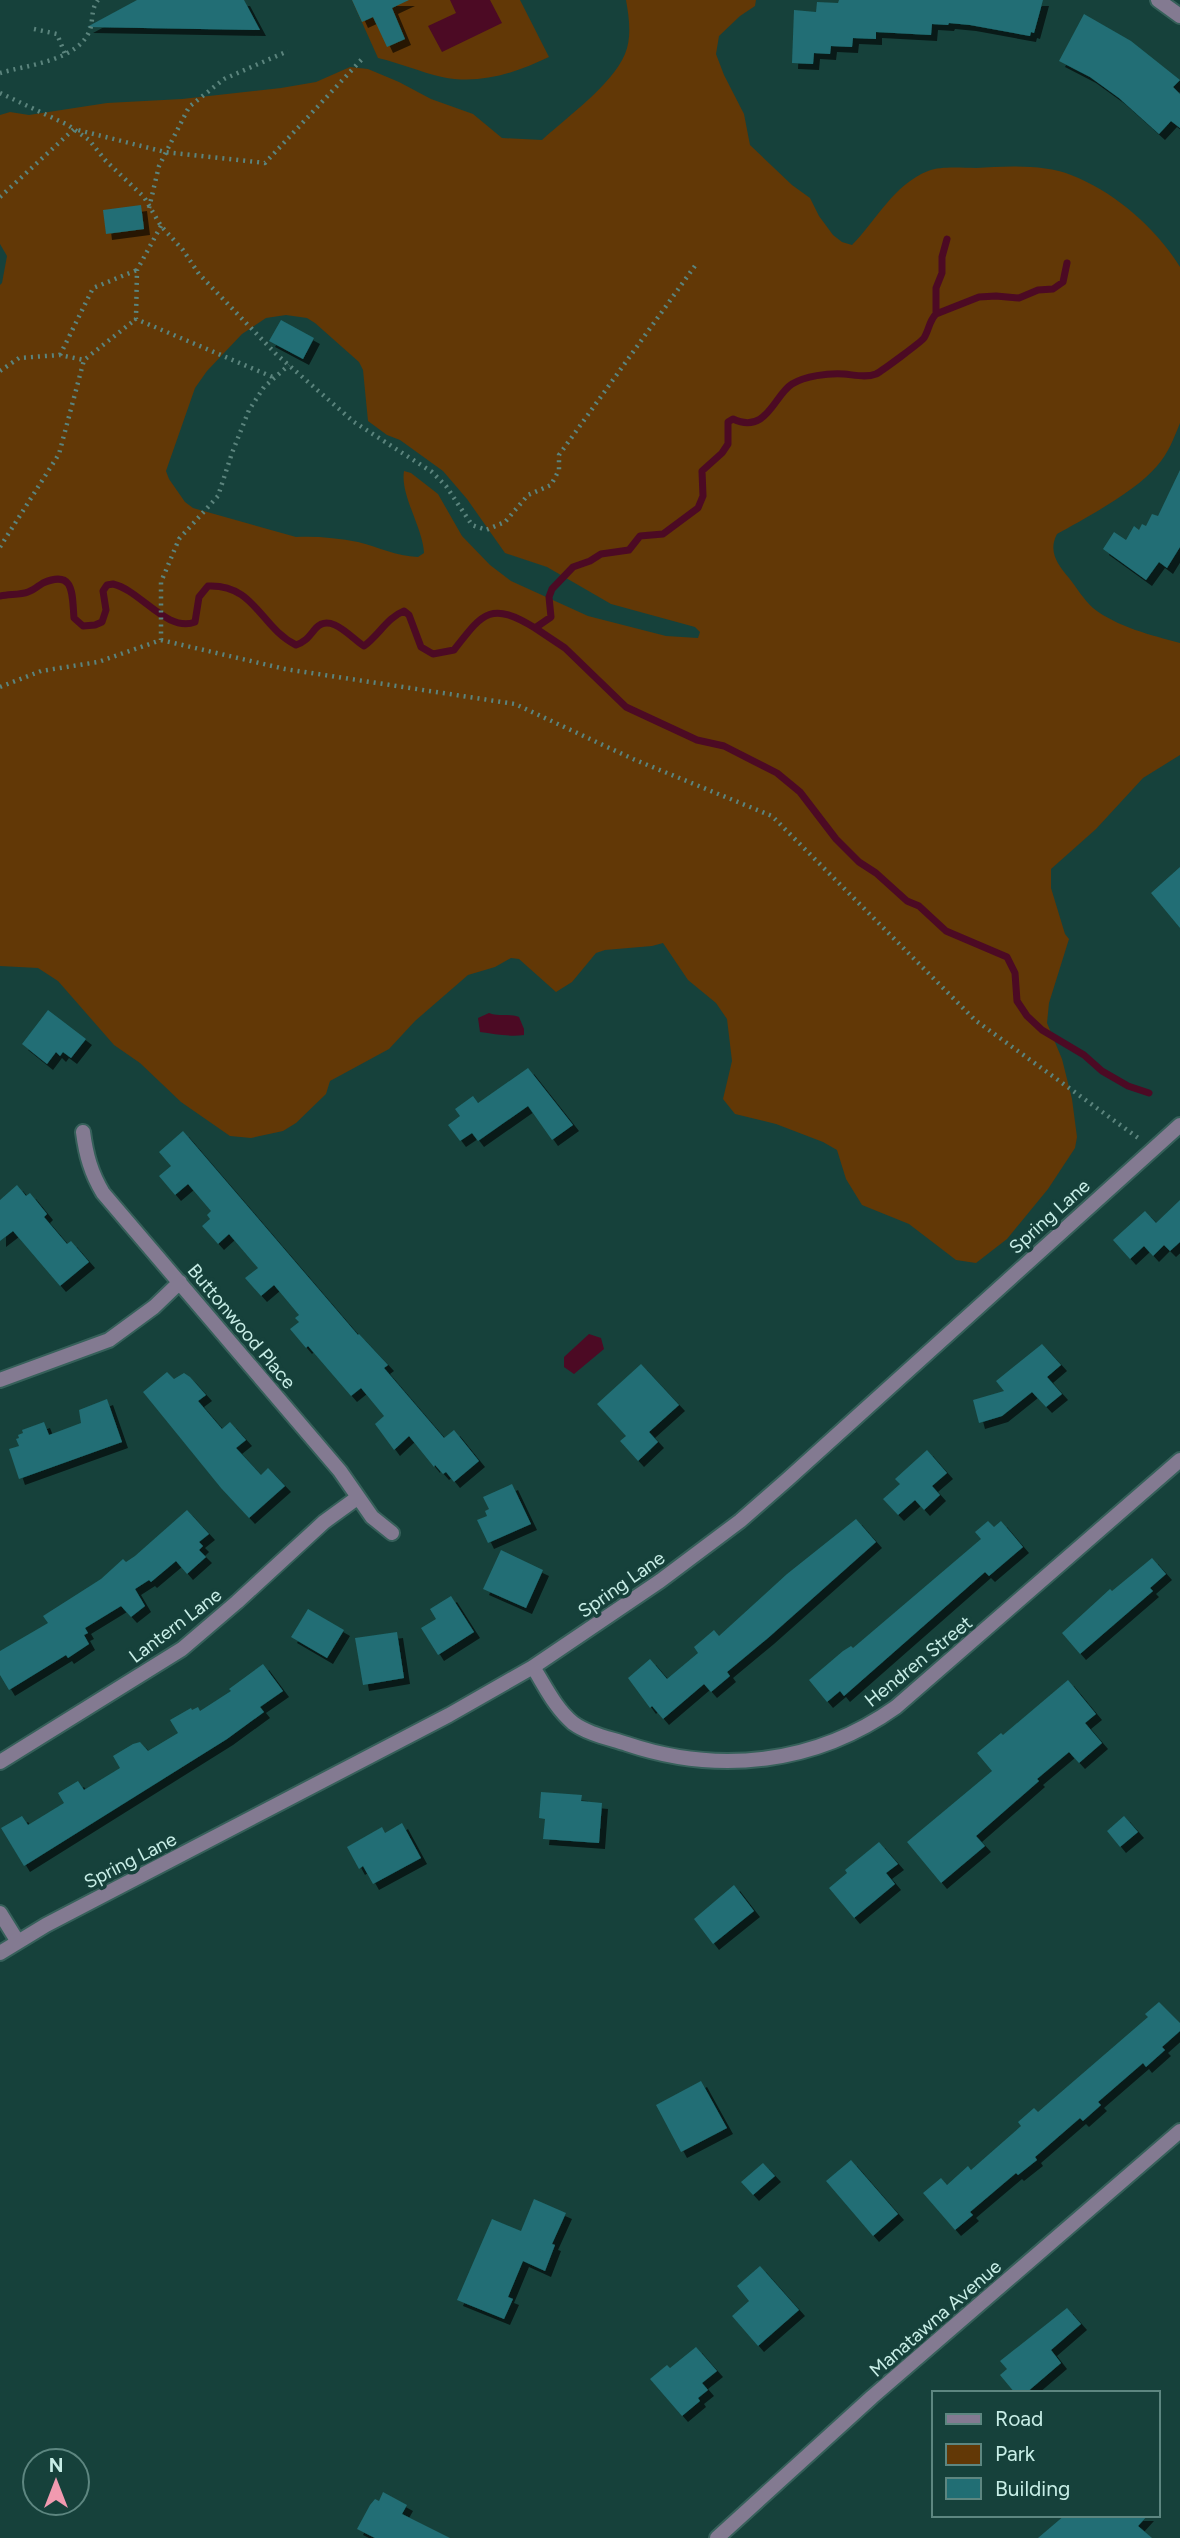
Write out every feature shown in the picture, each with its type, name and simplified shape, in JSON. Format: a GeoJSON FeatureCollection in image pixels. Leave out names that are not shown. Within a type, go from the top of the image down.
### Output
{"type":"FeatureCollection","features":[{"type":"Feature","properties":{"kind":"street"},"geometry":{"type":"LineString","coordinates":[[1158,0],[1180,16]]}},
{"type":"Feature","properties":{"kind":"street","name":"Spring Lane"},"geometry":{"type":"LineString","coordinates":[[0,1953],[449,1715],[533,1667],[660,1581],[740,1521],[1180,1125]]}},
{"type":"Feature","properties":{"kind":"street","name":"Buttonwood Place"},"geometry":{"type":"LineString","coordinates":[[83,1132],[85,1154],[103,1193],[340,1471],[372,1517],[392,1534]]}},
{"type":"Feature","properties":{"kind":"street"},"geometry":{"type":"LineString","coordinates":[[0,1380],[108,1340],[146,1313],[180,1282]]}},
{"type":"Feature","properties":{"kind":"street","name":"Hendren Street"},"geometry":{"type":"LineString","coordinates":[[533,1667],[561,1712],[583,1730],[655,1753],[705,1761],[743,1762],[775,1758],[829,1744],[875,1722],[905,1700],[1180,1460]]}},
{"type":"Feature","properties":{"kind":"street","name":"Lantern Lane"},"geometry":{"type":"LineString","coordinates":[[0,1762],[182,1649],[324,1522],[357,1498]]}},
{"type":"Feature","properties":{"kind":"street"},"geometry":{"type":"LineString","coordinates":[[0,1913],[18,1942]]}},
{"type":"Feature","properties":{"kind":"street","name":"Manatawna Avenue"},"geometry":{"type":"LineString","coordinates":[[717,2538],[863,2405],[1180,2131]]}},
{"type":"Feature","properties":{"kind":"path"},"geometry":{"type":"LineString","coordinates":[[0,73],[65,54],[75,48],[89,33],[93,7],[98,0]]}},
{"type":"Feature","properties":{"kind":"path"},"geometry":{"type":"LineString","coordinates":[[34,29],[57,34],[65,54]]}},
{"type":"Feature","properties":{"kind":"path"},"geometry":{"type":"LineString","coordinates":[[149,209],[159,166],[189,107],[224,79],[288,51]]}},
{"type":"Feature","properties":{"kind":"path"},"geometry":{"type":"LineString","coordinates":[[74,129],[165,152],[265,163],[363,58]]}},
{"type":"Feature","properties":{"kind":"path"},"geometry":{"type":"LineString","coordinates":[[0,93],[74,129],[89,140],[106,161],[144,197],[161,226],[214,291],[289,365],[355,422],[432,472],[446,486],[472,525],[486,530],[505,522],[528,495],[551,485],[559,470],[559,455],[697,263]]}},
{"type":"Feature","properties":{"kind":"path"},"geometry":{"type":"LineString","coordinates":[[0,197],[74,129]]}},
{"type":"Feature","properties":{"kind":"path"},"geometry":{"type":"LineString","coordinates":[[136,319],[136,270],[161,226]]}},
{"type":"Feature","properties":{"kind":"path"},"geometry":{"type":"LineString","coordinates":[[60,355],[93,288],[136,270]]}},
{"type":"Feature","properties":{"kind":"path"},"geometry":{"type":"LineString","coordinates":[[0,547],[59,454],[84,360],[136,319]]}},
{"type":"Feature","properties":{"kind":"path"},"geometry":{"type":"LineString","coordinates":[[136,319],[275,378]]}},
{"type":"Feature","properties":{"kind":"path"},"geometry":{"type":"LineString","coordinates":[[0,370],[19,358],[60,355],[84,360]]}},
{"type":"Feature","properties":{"kind":"path"},"geometry":{"type":"LineString","coordinates":[[160,640],[160,582],[179,539],[218,496],[249,410],[264,387],[289,365]]}},
{"type":"Feature","properties":{"kind":"path"},"geometry":{"type":"LineString","coordinates":[[0,687],[41,671],[97,662],[160,640],[285,668],[515,704],[633,759],[772,816],[975,1020],[1153,1149]]}},
{"type":"Feature","properties":{"kind":"green space"},"geometry":{"type":"Polygon","coordinates":[[[352,0],[520,0],[549,57],[497,76],[470,80],[434,75],[378,58],[352,0]]]}},
{"type":"Feature","properties":{"kind":"green space"},"geometry":{"type":"Polygon","coordinates":[[[626,0],[756,0],[755,6],[719,36],[716,54],[744,114],[750,145],[792,185],[810,198],[819,216],[833,235],[842,242],[852,245],[895,194],[928,171],[939,168],[1037,167],[1071,175],[1118,201],[1147,225],[1180,267],[1180,423],[1168,451],[1137,485],[1057,534],[1053,546],[1061,568],[1083,597],[1102,615],[1123,625],[1180,643],[1180,755],[1143,778],[1096,829],[1051,869],[1051,888],[1065,934],[1069,939],[1049,1003],[1047,1023],[1062,1059],[1072,1099],[1077,1137],[1075,1148],[1048,1189],[1007,1239],[976,1263],[956,1260],[909,1224],[862,1205],[846,1179],[837,1150],[776,1124],[735,1114],[723,1099],[732,1061],[727,1019],[716,1003],[688,980],[663,943],[596,953],[572,982],[556,992],[519,959],[511,958],[495,967],[468,975],[415,1021],[389,1049],[330,1081],[326,1094],[296,1123],[283,1131],[251,1138],[230,1136],[181,1102],[140,1063],[114,1045],[58,981],[38,968],[0,966],[0,285],[7,256],[0,244],[0,115],[10,112],[29,115],[107,103],[182,99],[281,88],[316,82],[350,67],[368,69],[431,99],[473,114],[502,138],[542,140],[600,89],[619,66],[629,41],[626,0]],[[286,315],[266,318],[242,334],[207,371],[195,388],[166,471],[185,502],[193,508],[296,537],[350,541],[418,557],[424,553],[423,543],[405,490],[404,471],[411,473],[438,494],[462,536],[490,565],[511,581],[588,616],[666,636],[698,638],[700,632],[695,627],[611,604],[547,567],[505,553],[467,499],[443,471],[368,421],[363,370],[359,362],[307,318],[286,315]]]}},
{"type":"Feature","properties":{"kind":"shaded area"},"geometry":{"type":"Polygon","coordinates":[[[450,0],[490,0],[502,23],[442,52],[428,26],[456,13],[450,0]]]}},
{"type":"Feature","properties":{"kind":"shaded area"},"geometry":{"type":"Polygon","coordinates":[[[489,1013],[519,1017],[524,1035],[480,1032],[478,1018],[489,1013]]]}},
{"type":"Feature","properties":{"kind":"shaded area"},"geometry":{"type":"Polygon","coordinates":[[[589,1334],[601,1338],[604,1349],[574,1374],[564,1367],[564,1357],[589,1334]]]}},
{"type":"Feature","properties":{"kind":"building"},"geometry":{"type":"Polygon","coordinates":[[[137,0],[244,0],[260,30],[87,27],[137,0]]]}},
{"type":"Feature","properties":{"kind":"building"},"geometry":{"type":"Polygon","coordinates":[[[352,0],[409,0],[392,8],[405,39],[387,47],[373,17],[362,22],[352,0]]]}},
{"type":"Feature","properties":{"kind":"building"},"geometry":{"type":"Polygon","coordinates":[[[839,0],[1043,0],[1034,33],[1031,32],[1030,36],[970,25],[932,24],[931,35],[876,32],[876,39],[853,38],[852,47],[831,46],[830,54],[814,53],[813,64],[792,63],[794,10],[816,12],[817,2],[838,3],[839,0]]]}},
{"type":"Feature","properties":{"kind":"building"},"geometry":{"type":"Polygon","coordinates":[[[1084,14],[1131,41],[1180,80],[1173,87],[1180,94],[1180,128],[1171,121],[1159,134],[1119,98],[1090,77],[1059,61],[1084,14]]]}},
{"type":"Feature","properties":{"kind":"building"},"geometry":{"type":"Polygon","coordinates":[[[141,205],[144,229],[106,234],[103,210],[141,205]]]}},
{"type":"Feature","properties":{"kind":"building"},"geometry":{"type":"Polygon","coordinates":[[[281,320],[314,338],[303,359],[269,341],[281,320]]]}},
{"type":"Feature","properties":{"kind":"building"},"geometry":{"type":"Polygon","coordinates":[[[1180,470],[1180,547],[1167,568],[1159,562],[1146,580],[1103,549],[1114,532],[1126,540],[1134,526],[1139,530],[1142,524],[1146,526],[1152,514],[1158,516],[1180,470]]]}},
{"type":"Feature","properties":{"kind":"building"},"geometry":{"type":"Polygon","coordinates":[[[1180,867],[1180,928],[1151,893],[1180,867]]]}},
{"type":"Feature","properties":{"kind":"building"},"geometry":{"type":"Polygon","coordinates":[[[48,1010],[86,1039],[71,1058],[63,1052],[60,1056],[56,1052],[47,1064],[22,1044],[48,1010]]]}},
{"type":"Feature","properties":{"kind":"building"},"geometry":{"type":"Polygon","coordinates":[[[528,1068],[573,1125],[552,1140],[528,1106],[478,1141],[472,1133],[460,1141],[448,1125],[460,1116],[455,1109],[473,1096],[478,1103],[528,1068]]]}},
{"type":"Feature","properties":{"kind":"building"},"geometry":{"type":"Polygon","coordinates":[[[183,1131],[358,1335],[388,1365],[384,1368],[444,1438],[454,1430],[479,1461],[454,1482],[446,1472],[443,1474],[435,1465],[434,1467],[409,1436],[394,1450],[375,1424],[384,1416],[361,1388],[351,1396],[290,1329],[299,1322],[295,1318],[299,1315],[274,1285],[261,1296],[245,1278],[258,1268],[229,1234],[218,1244],[202,1226],[210,1219],[207,1215],[211,1211],[188,1184],[175,1195],[159,1176],[171,1166],[159,1152],[183,1131]]]}},
{"type":"Feature","properties":{"kind":"building"},"geometry":{"type":"Polygon","coordinates":[[[17,1185],[26,1196],[30,1193],[47,1214],[44,1217],[67,1244],[71,1241],[89,1262],[60,1286],[13,1231],[0,1241],[0,1200],[17,1185]]]}},
{"type":"Feature","properties":{"kind":"building"},"geometry":{"type":"Polygon","coordinates":[[[1180,1200],[1180,1242],[1170,1251],[1164,1245],[1153,1256],[1144,1246],[1130,1259],[1113,1240],[1145,1211],[1156,1223],[1180,1200]]]}},
{"type":"Feature","properties":{"kind":"building"},"geometry":{"type":"Polygon","coordinates":[[[1042,1344],[1061,1365],[1047,1377],[1062,1394],[1046,1407],[1032,1392],[1002,1416],[979,1423],[973,1400],[1004,1391],[996,1381],[1042,1344]]]}},
{"type":"Feature","properties":{"kind":"building"},"geometry":{"type":"Polygon","coordinates":[[[641,1364],[679,1405],[649,1432],[658,1442],[638,1461],[620,1441],[626,1436],[597,1404],[641,1364]]]}},
{"type":"Feature","properties":{"kind":"building"},"geometry":{"type":"Polygon","coordinates":[[[167,1372],[174,1379],[184,1373],[190,1377],[206,1395],[198,1401],[222,1429],[230,1422],[246,1440],[236,1448],[261,1475],[268,1468],[285,1486],[249,1518],[221,1488],[143,1392],[167,1372]]]}},
{"type":"Feature","properties":{"kind":"building"},"geometry":{"type":"Polygon","coordinates":[[[107,1399],[122,1442],[19,1479],[9,1449],[19,1446],[16,1439],[23,1433],[22,1430],[44,1422],[49,1435],[81,1423],[79,1410],[107,1399]]]}},
{"type":"Feature","properties":{"kind":"building"},"geometry":{"type":"Polygon","coordinates":[[[927,1450],[947,1473],[932,1486],[940,1495],[924,1510],[915,1500],[898,1515],[883,1499],[900,1484],[895,1479],[927,1450]]]}},
{"type":"Feature","properties":{"kind":"building"},"geometry":{"type":"Polygon","coordinates":[[[512,1484],[531,1524],[488,1543],[477,1520],[487,1516],[485,1511],[489,1509],[483,1497],[512,1484]]]}},
{"type":"Feature","properties":{"kind":"building"},"geometry":{"type":"Polygon","coordinates":[[[187,1510],[209,1534],[199,1542],[203,1546],[199,1550],[206,1557],[187,1574],[176,1561],[151,1582],[149,1580],[135,1589],[145,1606],[131,1617],[121,1606],[85,1628],[88,1633],[84,1635],[89,1644],[9,1690],[0,1675],[0,1651],[48,1623],[43,1616],[101,1579],[123,1559],[126,1562],[135,1556],[187,1510]]]}},
{"type":"Feature","properties":{"kind":"building"},"geometry":{"type":"Polygon","coordinates":[[[856,1519],[876,1542],[727,1672],[730,1676],[711,1692],[704,1684],[663,1719],[652,1706],[650,1708],[628,1678],[650,1659],[667,1679],[698,1653],[694,1647],[714,1630],[719,1636],[787,1574],[856,1519]]]}},
{"type":"Feature","properties":{"kind":"building"},"geometry":{"type":"Polygon","coordinates":[[[988,1521],[994,1527],[1001,1521],[1023,1547],[989,1576],[985,1572],[844,1696],[840,1691],[827,1702],[809,1680],[843,1651],[851,1646],[853,1648],[981,1539],[975,1532],[988,1521]]]}},
{"type":"Feature","properties":{"kind":"building"},"geometry":{"type":"Polygon","coordinates":[[[501,1550],[543,1570],[526,1608],[483,1589],[501,1550]]]}},
{"type":"Feature","properties":{"kind":"building"},"geometry":{"type":"Polygon","coordinates":[[[1152,1558],[1166,1574],[1150,1588],[1153,1591],[1080,1654],[1062,1633],[1110,1589],[1112,1591],[1152,1558]]]}},
{"type":"Feature","properties":{"kind":"building"},"geometry":{"type":"Polygon","coordinates":[[[451,1596],[474,1632],[438,1655],[421,1628],[436,1619],[430,1609],[451,1596]]]}},
{"type":"Feature","properties":{"kind":"building"},"geometry":{"type":"Polygon","coordinates":[[[308,1609],[344,1630],[327,1658],[291,1637],[308,1609]]]}},
{"type":"Feature","properties":{"kind":"building"},"geometry":{"type":"Polygon","coordinates":[[[397,1632],[404,1678],[363,1685],[355,1638],[397,1632]]]}},
{"type":"Feature","properties":{"kind":"building"},"geometry":{"type":"Polygon","coordinates":[[[263,1664],[283,1691],[260,1707],[264,1712],[227,1739],[24,1866],[1,1828],[22,1816],[28,1825],[64,1803],[58,1793],[78,1781],[84,1790],[120,1768],[113,1756],[133,1744],[140,1742],[148,1751],[178,1733],[170,1720],[191,1708],[192,1710],[198,1707],[200,1711],[231,1691],[229,1689],[263,1664]]]}},
{"type":"Feature","properties":{"kind":"building"},"geometry":{"type":"Polygon","coordinates":[[[1068,1680],[1096,1714],[1085,1723],[1102,1743],[1079,1763],[1069,1752],[1037,1779],[1039,1781],[976,1836],[985,1846],[941,1883],[907,1842],[992,1771],[977,1753],[1001,1733],[1003,1735],[1068,1680]]]}},
{"type":"Feature","properties":{"kind":"building"},"geometry":{"type":"Polygon","coordinates":[[[541,1792],[582,1795],[581,1801],[602,1803],[599,1843],[543,1839],[545,1819],[539,1818],[541,1792]]]}},
{"type":"Feature","properties":{"kind":"building"},"geometry":{"type":"Polygon","coordinates":[[[1124,1816],[1138,1832],[1120,1847],[1107,1831],[1124,1816]]]}},
{"type":"Feature","properties":{"kind":"building"},"geometry":{"type":"Polygon","coordinates":[[[402,1823],[421,1858],[373,1884],[363,1866],[359,1869],[347,1847],[382,1827],[385,1833],[402,1823]]]}},
{"type":"Feature","properties":{"kind":"building"},"geometry":{"type":"Polygon","coordinates":[[[879,1842],[898,1864],[886,1873],[895,1884],[854,1918],[829,1888],[847,1873],[845,1870],[879,1842]]]}},
{"type":"Feature","properties":{"kind":"building"},"geometry":{"type":"Polygon","coordinates":[[[734,1885],[754,1911],[713,1944],[694,1919],[734,1885]]]}},
{"type":"Feature","properties":{"kind":"building"},"geometry":{"type":"Polygon","coordinates":[[[1159,2002],[1180,2023],[1180,2031],[1162,2047],[1165,2050],[1146,2067],[1143,2063],[1098,2102],[1101,2105],[1083,2121],[1080,2118],[1035,2157],[1037,2160],[1018,2175],[1016,2173],[970,2212],[973,2215],[955,2230],[923,2193],[941,2178],[947,2185],[968,2166],[971,2170],[1021,2126],[1018,2122],[1034,2108],[1038,2112],[1148,2017],[1145,2014],[1159,2002]]]}},
{"type":"Feature","properties":{"kind":"building"},"geometry":{"type":"Polygon","coordinates":[[[701,2081],[727,2128],[681,2152],[656,2105],[701,2081]]]}},
{"type":"Feature","properties":{"kind":"building"},"geometry":{"type":"Polygon","coordinates":[[[851,2160],[898,2214],[873,2236],[826,2181],[851,2160]]]}},
{"type":"Feature","properties":{"kind":"building"},"geometry":{"type":"Polygon","coordinates":[[[763,2163],[775,2176],[753,2195],[741,2182],[763,2163]]]}},
{"type":"Feature","properties":{"kind":"building"},"geometry":{"type":"Polygon","coordinates":[[[534,2199],[566,2213],[552,2244],[555,2245],[545,2271],[523,2261],[508,2297],[513,2299],[504,2319],[457,2300],[492,2219],[521,2231],[534,2199]]]}},
{"type":"Feature","properties":{"kind":"building"},"geometry":{"type":"Polygon","coordinates":[[[760,2266],[799,2310],[758,2346],[732,2316],[749,2301],[737,2286],[760,2266]]]}},
{"type":"Feature","properties":{"kind":"building"},"geometry":{"type":"Polygon","coordinates":[[[1067,2308],[1081,2324],[1051,2350],[1061,2363],[1028,2391],[1013,2391],[1000,2375],[1007,2369],[1000,2361],[1067,2308]]]}},
{"type":"Feature","properties":{"kind":"building"},"geometry":{"type":"Polygon","coordinates":[[[696,2347],[717,2371],[702,2383],[708,2390],[698,2398],[700,2401],[682,2416],[650,2379],[667,2365],[670,2368],[696,2347]]]}},
{"type":"Feature","properties":{"kind":"building"},"geometry":{"type":"Polygon","coordinates":[[[383,2492],[407,2505],[402,2514],[450,2538],[375,2538],[357,2529],[370,2505],[375,2499],[379,2501],[383,2492]]]}},
{"type":"Feature","properties":{"kind":"building"},"geometry":{"type":"Polygon","coordinates":[[[1063,2517],[1146,2517],[1138,2526],[1152,2538],[1038,2538],[1063,2517]]]}},
{"type":"Feature","properties":{"kind":"waterway"},"geometry":{"type":"LineString","coordinates":[[936,314],[936,288],[942,273],[942,257],[947,239]]}},
{"type":"Feature","properties":{"kind":"waterway"},"geometry":{"type":"LineString","coordinates":[[0,596],[25,593],[43,583],[61,579],[70,587],[74,618],[83,626],[95,625],[102,622],[106,610],[103,591],[107,585],[113,584],[174,622],[185,624],[195,622],[199,597],[208,586],[224,587],[247,599],[274,628],[296,645],[316,628],[328,623],[341,628],[364,646],[404,611],[409,615],[421,647],[433,654],[454,650],[472,627],[488,615],[507,615],[535,628],[551,617],[549,597],[552,589],[573,567],[601,554],[629,550],[640,536],[663,534],[698,508],[703,496],[702,471],[728,444],[728,422],[733,419],[745,423],[754,422],[762,418],[786,389],[803,379],[831,374],[876,374],[924,338],[936,314],[979,297],[1019,298],[1038,290],[1053,289],[1063,282],[1067,263]]}},
{"type":"Feature","properties":{"kind":"waterway"},"geometry":{"type":"LineString","coordinates":[[535,628],[565,648],[626,707],[697,740],[724,746],[777,773],[800,792],[836,839],[859,862],[876,873],[907,901],[919,906],[946,931],[1007,957],[1015,973],[1017,1001],[1027,1016],[1042,1030],[1084,1055],[1102,1071],[1128,1086],[1149,1093]]}}]}
